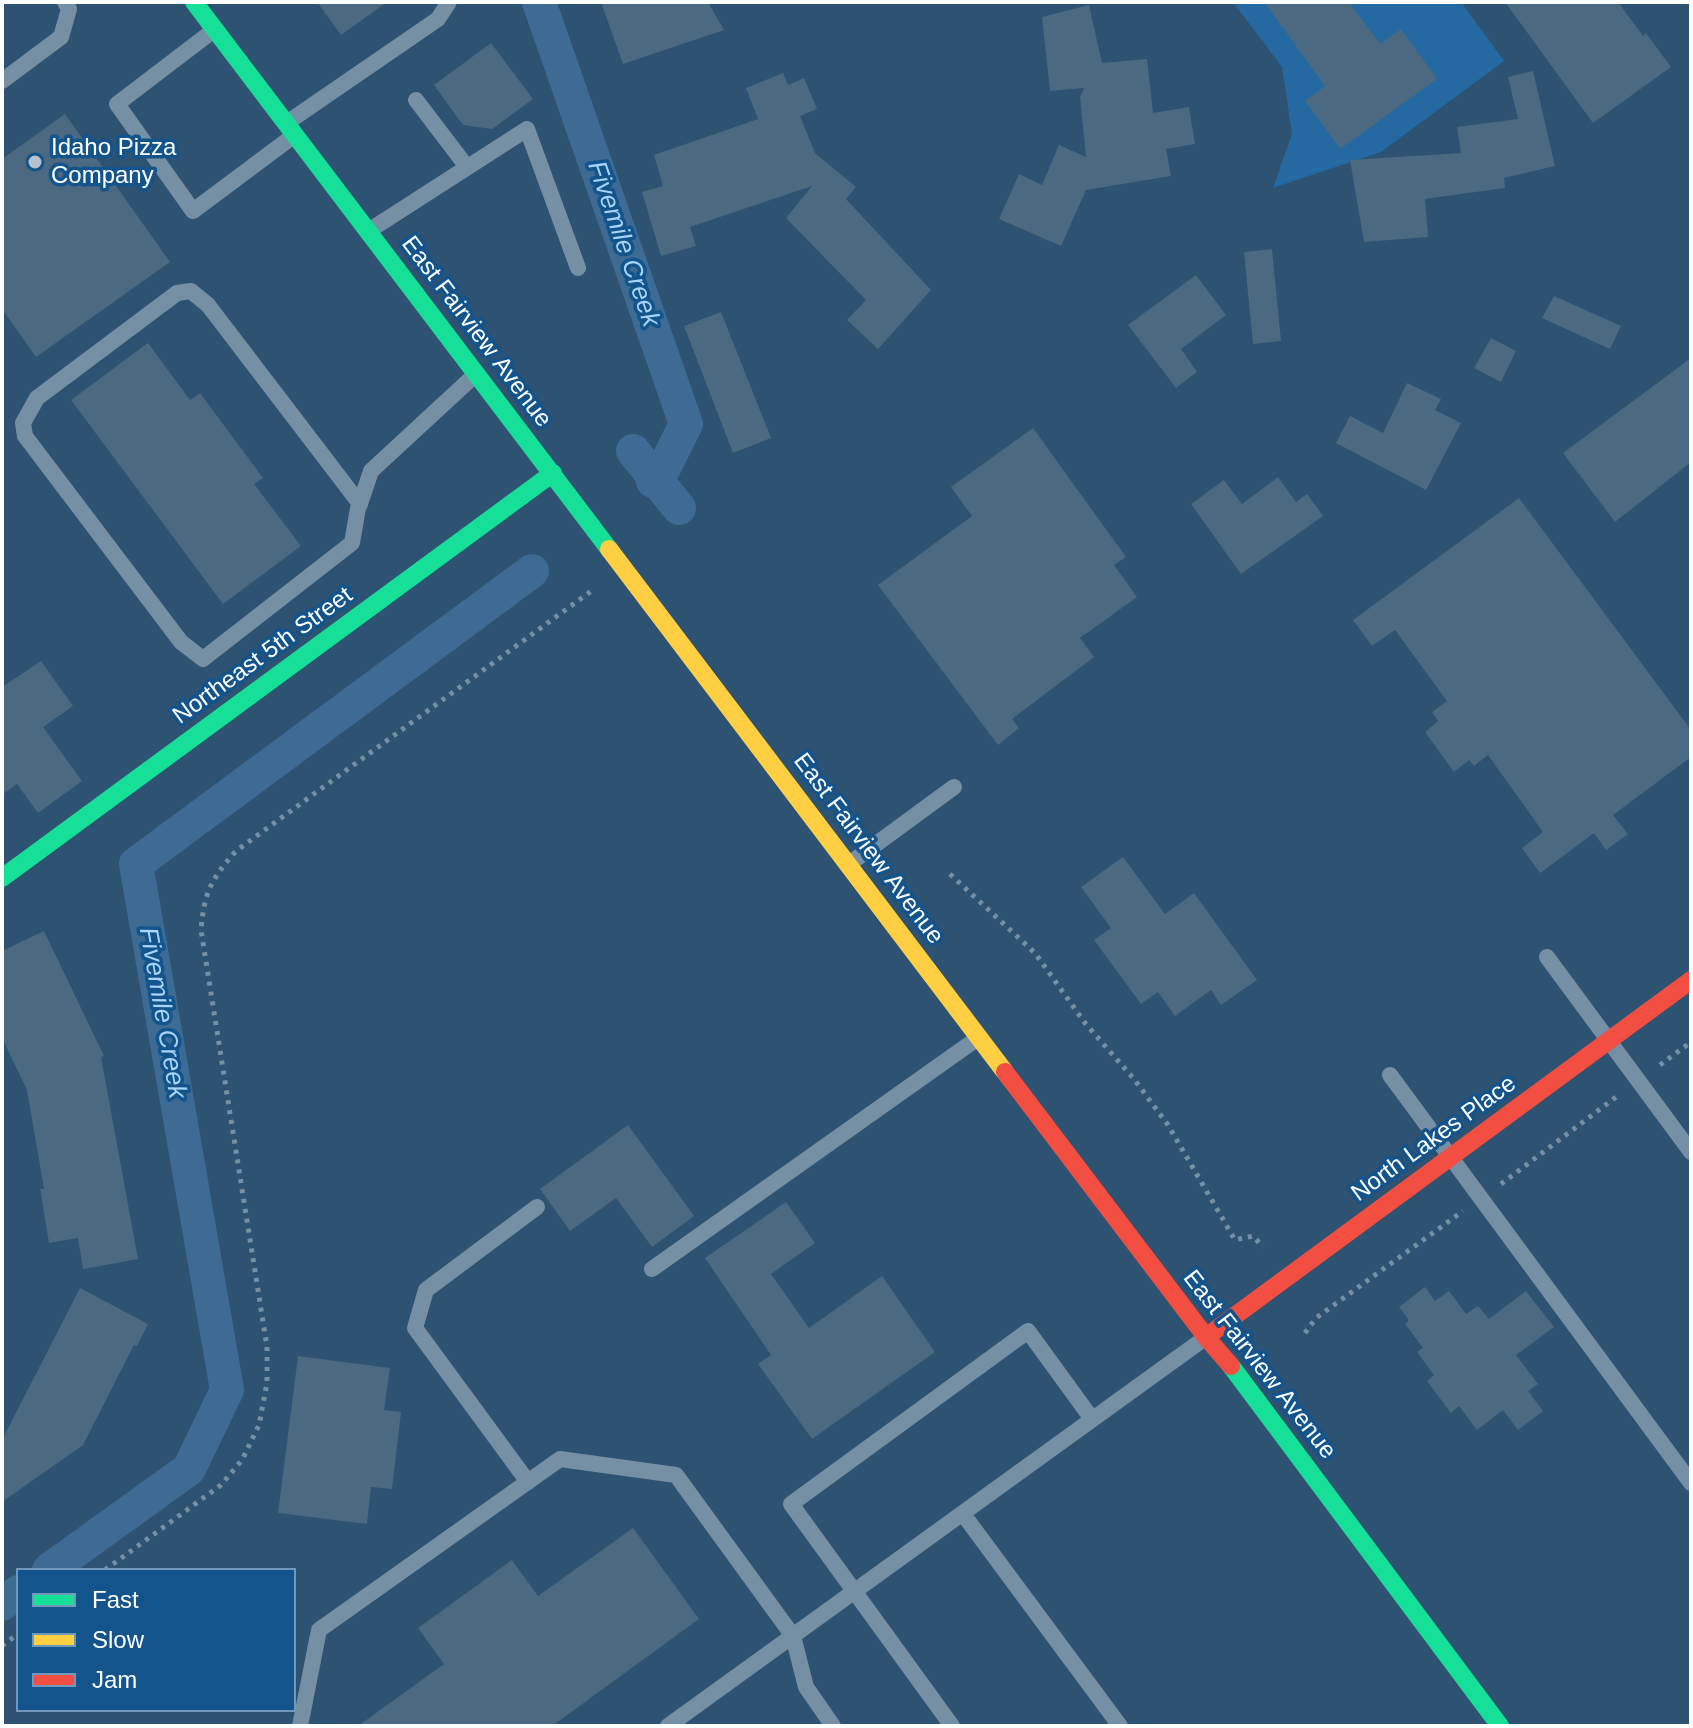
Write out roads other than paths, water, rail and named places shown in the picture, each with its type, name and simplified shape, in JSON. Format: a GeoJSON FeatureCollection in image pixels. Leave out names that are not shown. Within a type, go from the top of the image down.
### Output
{"type":"FeatureCollection","features":[{"type":"Feature","properties":{"kind":"main road","name":"East Fairview Avenue"},"geometry":{"type":"LineString","coordinates":[[194,2],[213,19],[291,129],[1206,1337],[1242,1379],[1500,1726]]}},
{"type":"Feature","properties":{"kind":"main road","name":"Northeast 5th Street"},"geometry":{"type":"LineString","coordinates":[[2,878],[553,473]]}},
{"type":"Feature","properties":{"kind":"main road","name":"North Lakes Place"},"geometry":{"type":"LineString","coordinates":[[1206,1337],[1691,980]]}},
{"type":"Feature","properties":{"kind":"lane"},"geometry":{"type":"LineString","coordinates":[[2,81],[61,37],[69,9],[65,2]]}},
{"type":"Feature","properties":{"kind":"lane"},"geometry":{"type":"LineString","coordinates":[[213,19],[117,104],[193,211],[291,129],[438,19],[449,2]]}},
{"type":"Feature","properties":{"kind":"lane"},"geometry":{"type":"LineString","coordinates":[[416,100],[467,167]]}},
{"type":"Feature","properties":{"kind":"lane"},"geometry":{"type":"LineString","coordinates":[[369,231],[527,129],[578,268]]}},
{"type":"Feature","properties":{"kind":"lane"},"geometry":{"type":"LineString","coordinates":[[360,504],[208,305],[191,291],[177,293],[37,398],[23,423],[25,436],[181,642],[203,659],[352,543],[371,471],[477,373]]}},
{"type":"Feature","properties":{"kind":"lane"},"geometry":{"type":"LineString","coordinates":[[849,864],[954,787]]}},
{"type":"Feature","properties":{"kind":"lane"},"geometry":{"type":"LineString","coordinates":[[1547,957],[1691,1152]]}},
{"type":"Feature","properties":{"kind":"lane"},"geometry":{"type":"LineString","coordinates":[[652,1269],[980,1037]]}},
{"type":"Feature","properties":{"kind":"lane"},"geometry":{"type":"LineString","coordinates":[[1390,1075],[1691,1483]]}},
{"type":"Feature","properties":{"kind":"lane"},"geometry":{"type":"LineString","coordinates":[[528,1482],[415,1328],[426,1290],[537,1207]]}},
{"type":"Feature","properties":{"kind":"lane"},"geometry":{"type":"LineString","coordinates":[[952,1726],[791,1504],[1028,1331],[1092,1419]]}},
{"type":"Feature","properties":{"kind":"lane"},"geometry":{"type":"LineString","coordinates":[[668,1726],[1206,1337]]}},
{"type":"Feature","properties":{"kind":"lane"},"geometry":{"type":"LineString","coordinates":[[300,1726],[319,1630],[560,1459],[676,1475],[793,1636],[806,1687],[833,1726]]}},
{"type":"Feature","properties":{"kind":"lane"},"geometry":{"type":"LineString","coordinates":[[963,1514],[1120,1726]]}},
{"type":"Feature","properties":{"kind":"waterway","name":"Fivemile Creek"},"geometry":{"type":"LineString","coordinates":[[539,2],[686,424],[660,476],[653,481]]}},
{"type":"Feature","properties":{"kind":"waterway","name":"Fivemile Creek"},"geometry":{"type":"LineString","coordinates":[[633,451],[679,508]]}},
{"type":"Feature","properties":{"kind":"waterway","name":"Fivemile Creek"},"geometry":{"type":"LineString","coordinates":[[52,1568],[189,1469],[227,1390],[136,864],[532,571]]}},
{"type":"Feature","properties":{"kind":"waterway","name":"Fivemile Creek"},"geometry":{"type":"LineString","coordinates":[[2,1604],[16,1594]]}},
{"type":"Feature","properties":{"kind":"place","name":"Idaho Pizza Company"},"geometry":{"type":"Point","coordinates":[35,162]}}]}
